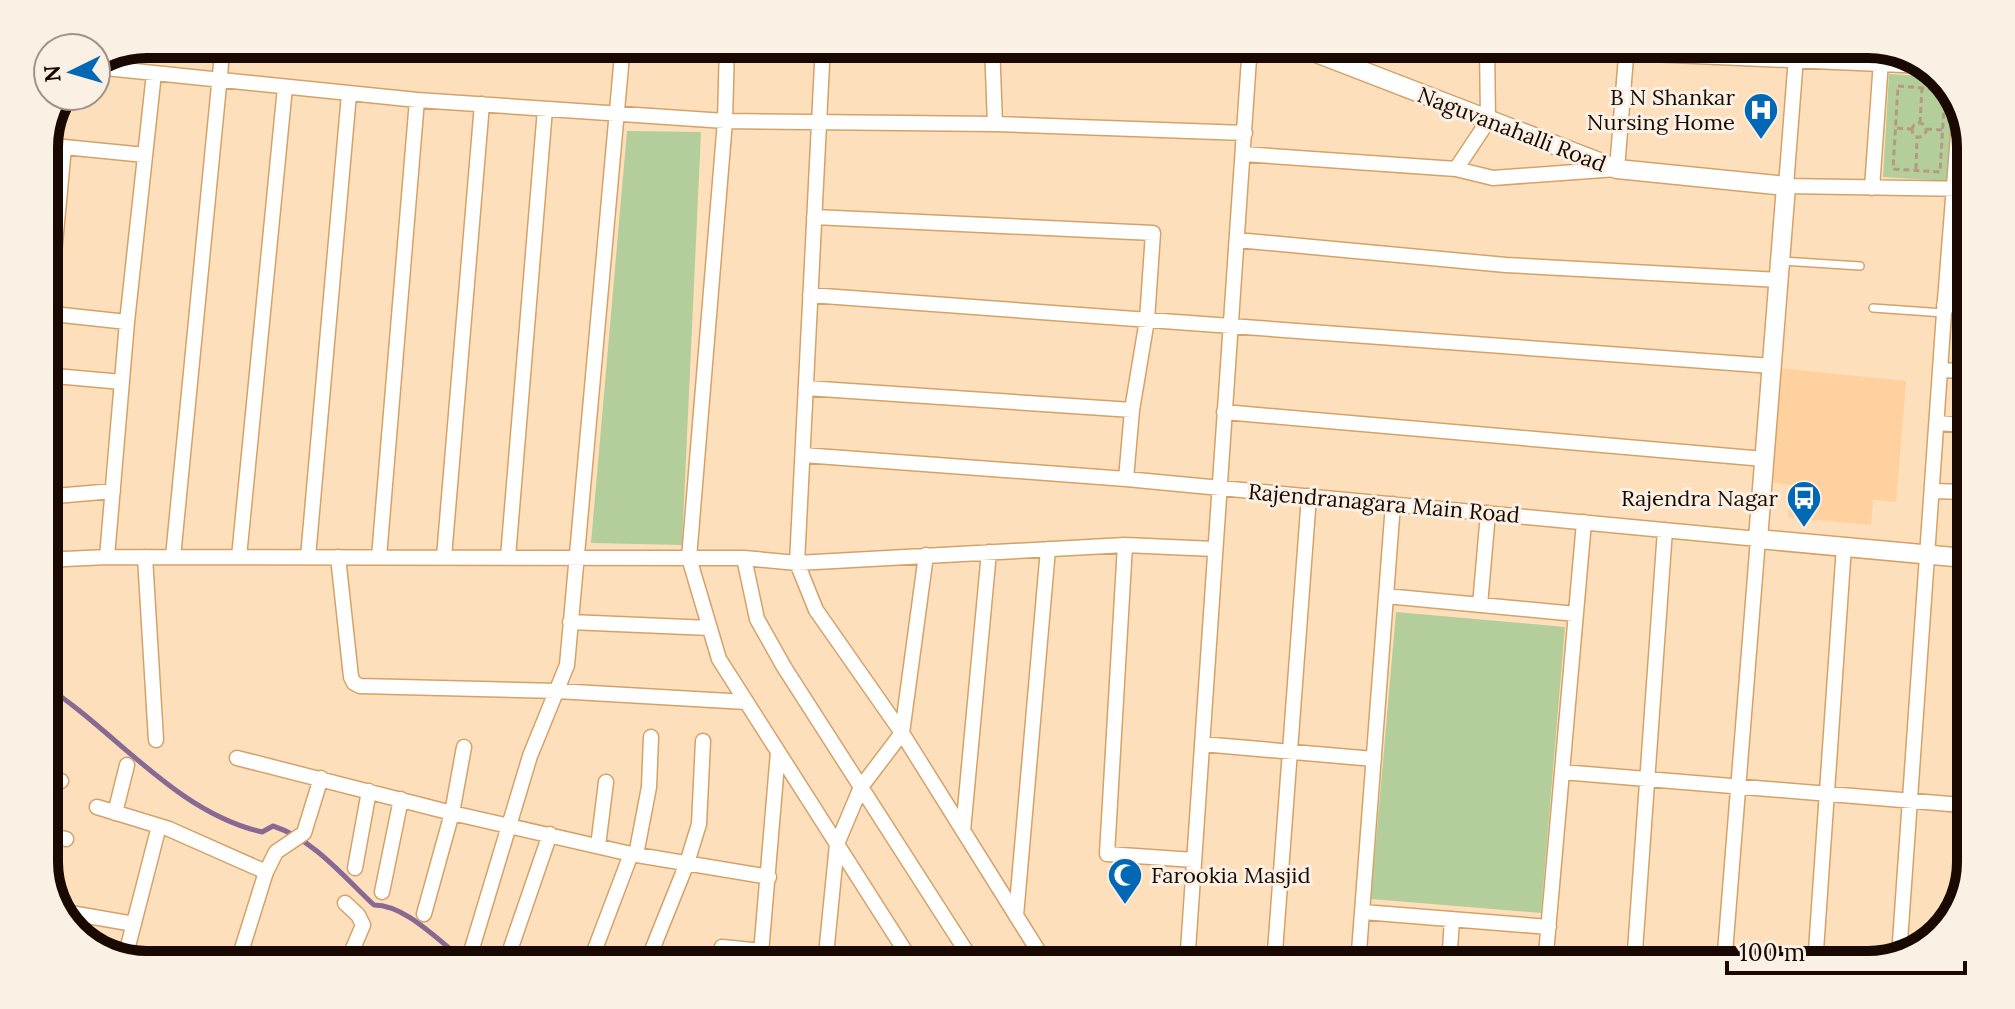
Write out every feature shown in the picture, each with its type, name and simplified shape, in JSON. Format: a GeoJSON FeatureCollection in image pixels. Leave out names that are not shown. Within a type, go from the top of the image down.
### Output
{"type":"FeatureCollection","features":[{"type":"Feature","properties":{"kind":"street"},"geometry":{"type":"LineString","coordinates":[[173,557],[222,58]]}},
{"type":"Feature","properties":{"kind":"street"},"geometry":{"type":"LineString","coordinates":[[471,951],[530,756],[567,665],[622,58]]}},
{"type":"Feature","properties":{"kind":"street"},"geometry":{"type":"LineString","coordinates":[[727,58],[725,121],[689,558],[719,659],[905,951]]}},
{"type":"Feature","properties":{"kind":"street"},"geometry":{"type":"LineString","coordinates":[[822,58],[797,563],[816,610],[902,733],[1038,951]]}},
{"type":"Feature","properties":{"kind":"street"},"geometry":{"type":"LineString","coordinates":[[993,58],[995,124]]}},
{"type":"Feature","properties":{"kind":"street"},"geometry":{"type":"LineString","coordinates":[[1188,951],[1249,58]]}},
{"type":"Feature","properties":{"kind":"street","name":"Naguvanahalli Road"},"geometry":{"type":"LineString","coordinates":[[1328,58],[1617,169],[1786,186]]}},
{"type":"Feature","properties":{"kind":"street"},"geometry":{"type":"LineString","coordinates":[[1456,169],[1488,121],[1487,58]]}},
{"type":"Feature","properties":{"kind":"street"},"geometry":{"type":"LineString","coordinates":[[1243,154],[1456,169],[1493,178],[1617,169],[1626,58]]}},
{"type":"Feature","properties":{"kind":"street"},"geometry":{"type":"LineString","coordinates":[[1754,58],[1903,65]]}},
{"type":"Feature","properties":{"kind":"street"},"geometry":{"type":"LineString","coordinates":[[1725,951],[1796,58]]}},
{"type":"Feature","properties":{"kind":"street"},"geometry":{"type":"LineString","coordinates":[[1872,188],[1882,60]]}},
{"type":"Feature","properties":{"kind":"street"},"geometry":{"type":"LineString","coordinates":[[112,69],[417,100],[725,121],[995,124],[1245,133]]}},
{"type":"Feature","properties":{"kind":"street"},"geometry":{"type":"LineString","coordinates":[[107,557],[127,322],[154,73]]}},
{"type":"Feature","properties":{"kind":"street"},"geometry":{"type":"LineString","coordinates":[[239,557],[285,87]]}},
{"type":"Feature","properties":{"kind":"street"},"geometry":{"type":"LineString","coordinates":[[308,557],[349,94]]}},
{"type":"Feature","properties":{"kind":"street"},"geometry":{"type":"LineString","coordinates":[[379,557],[417,100]]}},
{"type":"Feature","properties":{"kind":"street"},"geometry":{"type":"LineString","coordinates":[[444,557],[482,104]]}},
{"type":"Feature","properties":{"kind":"street"},"geometry":{"type":"LineString","coordinates":[[508,557],[545,109]]}},
{"type":"Feature","properties":{"kind":"street"},"geometry":{"type":"LineString","coordinates":[[58,146],[145,155]]}},
{"type":"Feature","properties":{"kind":"street"},"geometry":{"type":"LineString","coordinates":[[58,202],[64,147]]}},
{"type":"Feature","properties":{"kind":"street"},"geometry":{"type":"LineString","coordinates":[[1786,186],[1957,189]]}},
{"type":"Feature","properties":{"kind":"street"},"geometry":{"type":"LineString","coordinates":[[1900,945],[1944,309],[1949,251],[1957,213]]}},
{"type":"Feature","properties":{"kind":"street"},"geometry":{"type":"LineString","coordinates":[[814,217],[1153,233],[1147,320],[1132,410],[1126,479]]}},
{"type":"Feature","properties":{"kind":"street"},"geometry":{"type":"LineString","coordinates":[[1237,240],[1506,265],[1779,270]]}},
{"type":"Feature","properties":{"kind":"street"},"geometry":{"type":"LineString","coordinates":[[1949,251],[1957,251]]}},
{"type":"Feature","properties":{"kind":"street"},"geometry":{"type":"LineString","coordinates":[[810,295],[1772,366]]}},
{"type":"Feature","properties":{"kind":"street"},"geometry":{"type":"LineString","coordinates":[[1944,309],[1957,307]]}},
{"type":"Feature","properties":{"kind":"street"},"geometry":{"type":"LineString","coordinates":[[58,314],[127,322]]}},
{"type":"Feature","properties":{"kind":"street"},"geometry":{"type":"LineString","coordinates":[[1940,370],[1957,371]]}},
{"type":"Feature","properties":{"kind":"street"},"geometry":{"type":"LineString","coordinates":[[58,376],[122,382]]}},
{"type":"Feature","properties":{"kind":"street"},"geometry":{"type":"LineString","coordinates":[[806,388],[1132,410]]}},
{"type":"Feature","properties":{"kind":"street"},"geometry":{"type":"LineString","coordinates":[[1224,412],[1764,459]]}},
{"type":"Feature","properties":{"kind":"street"},"geometry":{"type":"LineString","coordinates":[[1937,423],[1957,424]]}},
{"type":"Feature","properties":{"kind":"street","name":"Rajendranagara Main Road"},"geometry":{"type":"LineString","coordinates":[[803,455],[1126,479],[1957,557]]}},
{"type":"Feature","properties":{"kind":"street"},"geometry":{"type":"LineString","coordinates":[[58,496],[113,491]]}},
{"type":"Feature","properties":{"kind":"street"},"geometry":{"type":"LineString","coordinates":[[1933,491],[1957,492]]}},
{"type":"Feature","properties":{"kind":"street"},"geometry":{"type":"LineString","coordinates":[[1275,951],[1309,496]]}},
{"type":"Feature","properties":{"kind":"street"},"geometry":{"type":"LineString","coordinates":[[1359,951],[1393,504]]}},
{"type":"Feature","properties":{"kind":"street"},"geometry":{"type":"LineString","coordinates":[[1480,605],[1488,513]]}},
{"type":"Feature","properties":{"kind":"street"},"geometry":{"type":"LineString","coordinates":[[1546,951],[1584,522]]}},
{"type":"Feature","properties":{"kind":"street"},"geometry":{"type":"LineString","coordinates":[[1635,951],[1665,530]]}},
{"type":"Feature","properties":{"kind":"street"},"geometry":{"type":"LineString","coordinates":[[58,559],[575,557],[744,558],[797,563],[1125,545],[1214,549]]}},
{"type":"Feature","properties":{"kind":"street"},"geometry":{"type":"LineString","coordinates":[[1125,545],[1107,854],[1194,860]]}},
{"type":"Feature","properties":{"kind":"street"},"geometry":{"type":"LineString","coordinates":[[1816,951],[1844,546]]}},
{"type":"Feature","properties":{"kind":"street"},"geometry":{"type":"LineString","coordinates":[[1016,916],[1048,549]]}},
{"type":"Feature","properties":{"kind":"street"},"geometry":{"type":"LineString","coordinates":[[963,831],[989,552]]}},
{"type":"Feature","properties":{"kind":"street"},"geometry":{"type":"LineString","coordinates":[[826,951],[837,844],[861,787],[902,733],[926,555]]}},
{"type":"Feature","properties":{"kind":"street"},"geometry":{"type":"LineString","coordinates":[[145,557],[156,740]]}},
{"type":"Feature","properties":{"kind":"street"},"geometry":{"type":"LineString","coordinates":[[338,557],[351,677],[360,686],[557,691],[746,702]]}},
{"type":"Feature","properties":{"kind":"street"},"geometry":{"type":"LineString","coordinates":[[744,558],[757,619],[784,667],[966,951]]}},
{"type":"Feature","properties":{"kind":"street"},"geometry":{"type":"LineString","coordinates":[[1386,596],[1576,614]]}},
{"type":"Feature","properties":{"kind":"street"},"geometry":{"type":"LineString","coordinates":[[570,622],[710,628]]}},
{"type":"Feature","properties":{"kind":"street"},"geometry":{"type":"LineString","coordinates":[[595,951],[633,854],[649,787],[651,737]]}},
{"type":"Feature","properties":{"kind":"street"},"geometry":{"type":"LineString","coordinates":[[652,951],[699,824],[703,741]]}},
{"type":"Feature","properties":{"kind":"street"},"geometry":{"type":"LineString","coordinates":[[1202,744],[1374,759]]}},
{"type":"Feature","properties":{"kind":"street"},"geometry":{"type":"LineString","coordinates":[[424,914],[452,813],[464,747]]}},
{"type":"Feature","properties":{"kind":"street"},"geometry":{"type":"LineString","coordinates":[[762,951],[778,752]]}},
{"type":"Feature","properties":{"kind":"street"},"geometry":{"type":"LineString","coordinates":[[237,758],[452,813],[633,854],[769,877]]}},
{"type":"Feature","properties":{"kind":"street"},"geometry":{"type":"LineString","coordinates":[[115,813],[127,765]]}},
{"type":"Feature","properties":{"kind":"street"},"geometry":{"type":"LineString","coordinates":[[1562,772],[1957,805]]}},
{"type":"Feature","properties":{"kind":"street"},"geometry":{"type":"LineString","coordinates":[[241,951],[266,872],[276,852],[304,833],[321,778]]}},
{"type":"Feature","properties":{"kind":"street"},"geometry":{"type":"LineString","coordinates":[[598,846],[606,782]]}},
{"type":"Feature","properties":{"kind":"street"},"geometry":{"type":"LineString","coordinates":[[355,868],[369,791]]}},
{"type":"Feature","properties":{"kind":"street"},"geometry":{"type":"LineString","coordinates":[[382,892],[401,799]]}},
{"type":"Feature","properties":{"kind":"street"},"geometry":{"type":"LineString","coordinates":[[97,807],[159,826],[266,872]]}},
{"type":"Feature","properties":{"kind":"street"},"geometry":{"type":"LineString","coordinates":[[128,948],[159,826]]}},
{"type":"Feature","properties":{"kind":"street"},"geometry":{"type":"LineString","coordinates":[[510,951],[550,834]]}},
{"type":"Feature","properties":{"kind":"street"},"geometry":{"type":"LineString","coordinates":[[58,837],[66,839]]}},
{"type":"Feature","properties":{"kind":"street"},"geometry":{"type":"LineString","coordinates":[[345,903],[358,915],[363,925],[352,951]]}},
{"type":"Feature","properties":{"kind":"street"},"geometry":{"type":"LineString","coordinates":[[1363,912],[1549,927]]}},
{"type":"Feature","properties":{"kind":"street"},"geometry":{"type":"LineString","coordinates":[[75,914],[134,924]]}},
{"type":"Feature","properties":{"kind":"street"},"geometry":{"type":"LineString","coordinates":[[1450,951],[1452,919]]}},
{"type":"Feature","properties":{"kind":"lane"},"geometry":{"type":"LineString","coordinates":[[1779,270],[1860,266]]}},
{"type":"Feature","properties":{"kind":"lane"},"geometry":{"type":"LineString","coordinates":[[1873,308],[1944,309]]}},
{"type":"Feature","properties":{"kind":"path"},"geometry":{"type":"LineString","coordinates":[[1936,89],[1898,86],[1893,169],[1940,172],[1944,102]]}},
{"type":"Feature","properties":{"kind":"path"},"geometry":{"type":"LineString","coordinates":[[1922,88],[1920,123],[1926,129],[1942,130]]}},
{"type":"Feature","properties":{"kind":"path"},"geometry":{"type":"LineString","coordinates":[[1877,127],[1912,129],[1920,123]]}},
{"type":"Feature","properties":{"kind":"path"},"geometry":{"type":"LineString","coordinates":[[1912,129],[1917,137],[1914,188]]}},
{"type":"Feature","properties":{"kind":"path"},"geometry":{"type":"LineString","coordinates":[[1917,137],[1924,135],[1926,129]]}},
{"type":"Feature","properties":{"kind":"shaded area"},"geometry":{"type":"Polygon","coordinates":[[[1779,368],[1906,381],[1896,502],[1873,500],[1871,525],[1788,517],[1791,485],[1768,482],[1779,368]]]}},
{"type":"Feature","properties":{"kind":"green space"},"geometry":{"type":"Polygon","coordinates":[[[1889,74],[1921,76],[1935,88],[1951,117],[1947,181],[1883,177],[1889,74]]]}},
{"type":"Feature","properties":{"kind":"green space"},"geometry":{"type":"Polygon","coordinates":[[[627,131],[701,132],[682,545],[591,543],[627,131]]]}},
{"type":"Feature","properties":{"kind":"green space"},"geometry":{"type":"Polygon","coordinates":[[[1396,612],[1565,627],[1541,913],[1371,899],[1396,612]]]}},
{"type":"Feature","properties":{"kind":"waterway"},"geometry":{"type":"LineString","coordinates":[[58,695],[147,768],[201,807],[231,822],[262,832],[273,826],[288,832],[315,849],[374,905],[399,911],[453,951]]}},
{"type":"Feature","properties":{"kind":"place","name":"B N Shankar Nursing Home"},"geometry":{"type":"Point","coordinates":[1761,141]}},
{"type":"Feature","properties":{"kind":"place","name":"Rajendra Nagar"},"geometry":{"type":"Point","coordinates":[1804,529]}},
{"type":"Feature","properties":{"kind":"place","name":"Farookia Masjid"},"geometry":{"type":"Point","coordinates":[1125,906]}}]}
